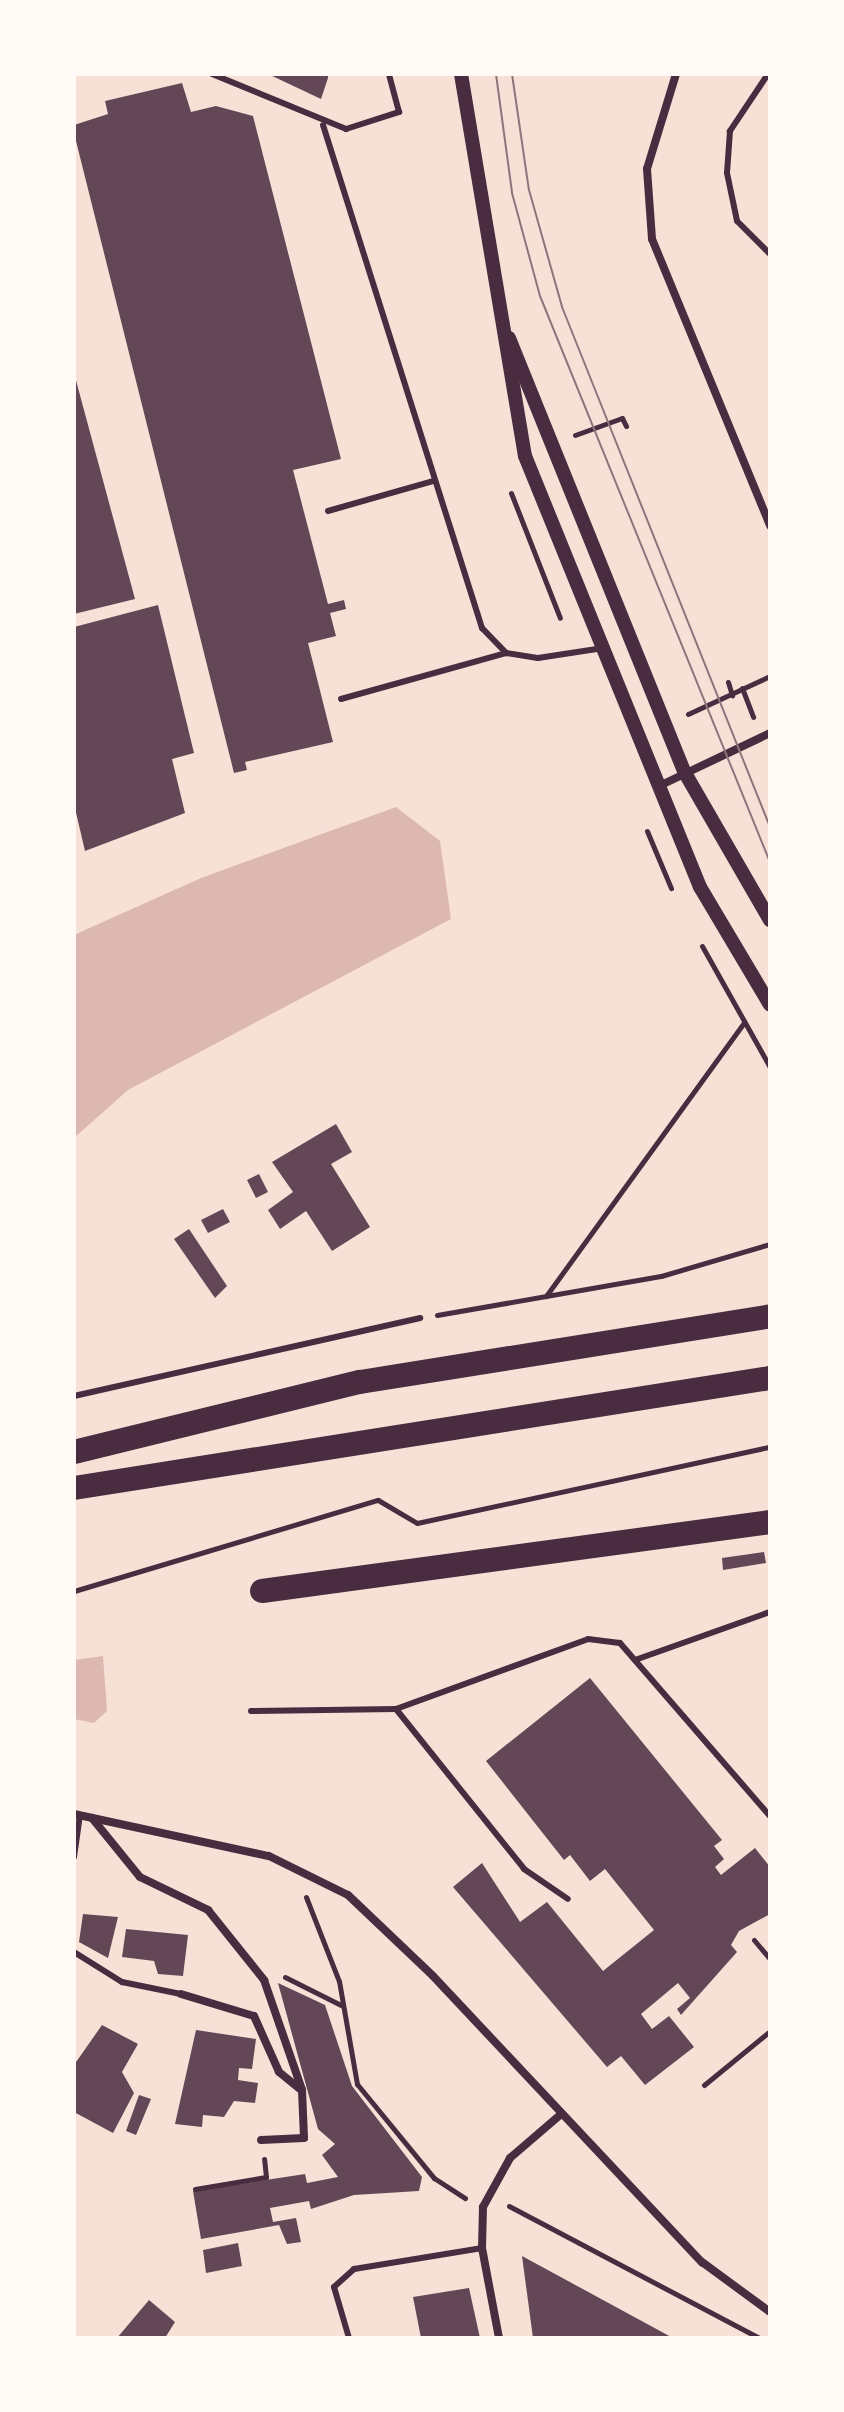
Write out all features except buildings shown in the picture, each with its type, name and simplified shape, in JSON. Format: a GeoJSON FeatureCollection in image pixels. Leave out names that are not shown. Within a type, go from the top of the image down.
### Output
{"type":"FeatureCollection","features":[{"type":"Feature","properties":{"kind":"highway"},"geometry":{"type":"LineString","coordinates":[[74,1452],[360,1382],[767,1315]]}},
{"type":"Feature","properties":{"kind":"highway"},"geometry":{"type":"LineString","coordinates":[[74,1488],[770,1378]]}},
{"type":"Feature","properties":{"kind":"highway"},"geometry":{"type":"LineString","coordinates":[[262,1591],[770,1522]]}},
{"type":"Feature","properties":{"kind":"street"},"geometry":{"type":"LineString","coordinates":[[461,74],[498,311],[525,456],[700,887],[766,1000]]}},
{"type":"Feature","properties":{"kind":"street"},"geometry":{"type":"LineString","coordinates":[[676,74],[651,146],[652,239],[770,526]]}},
{"type":"Feature","properties":{"kind":"street"},"geometry":{"type":"LineString","coordinates":[[498,311],[685,773],[770,920]]}},
{"type":"Feature","properties":{"kind":"street"},"geometry":{"type":"LineString","coordinates":[[657,787],[770,733]]}},
{"type":"Feature","properties":{"kind":"street"},"geometry":{"type":"LineString","coordinates":[[77,1815],[293,1864],[348,1895],[423,1966],[560,2115],[702,2262],[770,2312]]}},
{"type":"Feature","properties":{"kind":"street"},"geometry":{"type":"LineString","coordinates":[[91,1818],[140,1877],[208,1910],[257,1966],[302,2090],[304,2138],[261,2140]]}},
{"type":"Feature","properties":{"kind":"street"},"geometry":{"type":"LineString","coordinates":[[181,1994],[254,2016],[279,2072],[302,2090]]}},
{"type":"Feature","properties":{"kind":"street"},"geometry":{"type":"LineString","coordinates":[[499,2338],[482,2248],[483,2207],[510,2158],[560,2115]]}},
{"type":"Feature","properties":{"kind":"lane"},"geometry":{"type":"LineString","coordinates":[[212,74],[323,125],[346,129],[399,112],[389,74]]}},
{"type":"Feature","properties":{"kind":"lane"},"geometry":{"type":"LineString","coordinates":[[768,74],[730,131],[727,173],[737,221],[770,254]]}},
{"type":"Feature","properties":{"kind":"lane"},"geometry":{"type":"LineString","coordinates":[[323,125],[433,481],[482,628],[506,653]]}},
{"type":"Feature","properties":{"kind":"lane"},"geometry":{"type":"LineString","coordinates":[[328,511],[433,481]]}},
{"type":"Feature","properties":{"kind":"lane"},"geometry":{"type":"LineString","coordinates":[[341,699],[506,653],[538,658],[603,648]]}},
{"type":"Feature","properties":{"kind":"lane"},"geometry":{"type":"LineString","coordinates":[[74,1396],[420,1318]]}},
{"type":"Feature","properties":{"kind":"lane"},"geometry":{"type":"LineString","coordinates":[[635,1660],[770,1612]]}},
{"type":"Feature","properties":{"kind":"lane"},"geometry":{"type":"LineString","coordinates":[[251,1711],[396,1709],[588,1639],[620,1643],[770,1816]]}},
{"type":"Feature","properties":{"kind":"lane"},"geometry":{"type":"LineString","coordinates":[[396,1709],[524,1869],[568,1899]]}},
{"type":"Feature","properties":{"kind":"lane"},"geometry":{"type":"LineString","coordinates":[[74,1857],[77,1815]]}},
{"type":"Feature","properties":{"kind":"lane"},"geometry":{"type":"LineString","coordinates":[[74,1952],[122,1982],[181,1994]]}},
{"type":"Feature","properties":{"kind":"lane"},"geometry":{"type":"LineString","coordinates":[[349,2338],[334,2287],[354,2269],[482,2248]]}},
{"type":"Feature","properties":{"kind":"path"},"geometry":{"type":"LineString","coordinates":[[752,712],[742,688],[770,676]]}},
{"type":"Feature","properties":{"kind":"path"},"geometry":{"type":"LineString","coordinates":[[728,682],[732,695]]}},
{"type":"Feature","properties":{"kind":"path"},"geometry":{"type":"LineString","coordinates":[[546,1296],[766,1000]]}},
{"type":"Feature","properties":{"kind":"path"},"geometry":{"type":"LineString","coordinates":[[420,1318],[661,1276],[770,1244]]}},
{"type":"Feature","properties":{"kind":"path"},"geometry":{"type":"LineString","coordinates":[[74,1591],[378,1500],[417,1523],[770,1447]]}},
{"type":"Feature","properties":{"kind":"path"},"geometry":{"type":"LineString","coordinates":[[293,1864],[339,1981],[341,2005],[367,2103],[434,2178],[483,2207],[506,2204],[759,2338]]}},
{"type":"Feature","properties":{"kind":"path"},"geometry":{"type":"LineString","coordinates":[[754,1940],[770,1959]]}},
{"type":"Feature","properties":{"kind":"path"},"geometry":{"type":"LineString","coordinates":[[281,1975],[341,2005]]}},
{"type":"Feature","properties":{"kind":"path"},"geometry":{"type":"LineString","coordinates":[[704,2085],[770,2031]]}},
{"type":"Feature","properties":{"kind":"path"},"geometry":{"type":"LineString","coordinates":[[195,2189],[266,2177],[261,2140]]}},
{"type":"Feature","properties":{"kind":"shaded area"},"geometry":{"type":"Polygon","coordinates":[[[396,807],[440,841],[451,919],[128,1090],[74,1138],[74,935],[201,878],[396,807]]]}},
{"type":"Feature","properties":{"kind":"shaded area"},"geometry":{"type":"Polygon","coordinates":[[[103,1656],[107,1711],[94,1723],[74,1719],[74,1660],[103,1656]]]}},
{"type":"Feature","properties":{"kind":"tram line"},"geometry":{"type":"LineString","coordinates":[[496,74],[512,193],[540,296],[770,862]]}},
{"type":"Feature","properties":{"kind":"tram line"},"geometry":{"type":"LineString","coordinates":[[512,74],[529,190],[562,307],[770,827]]}}]}
